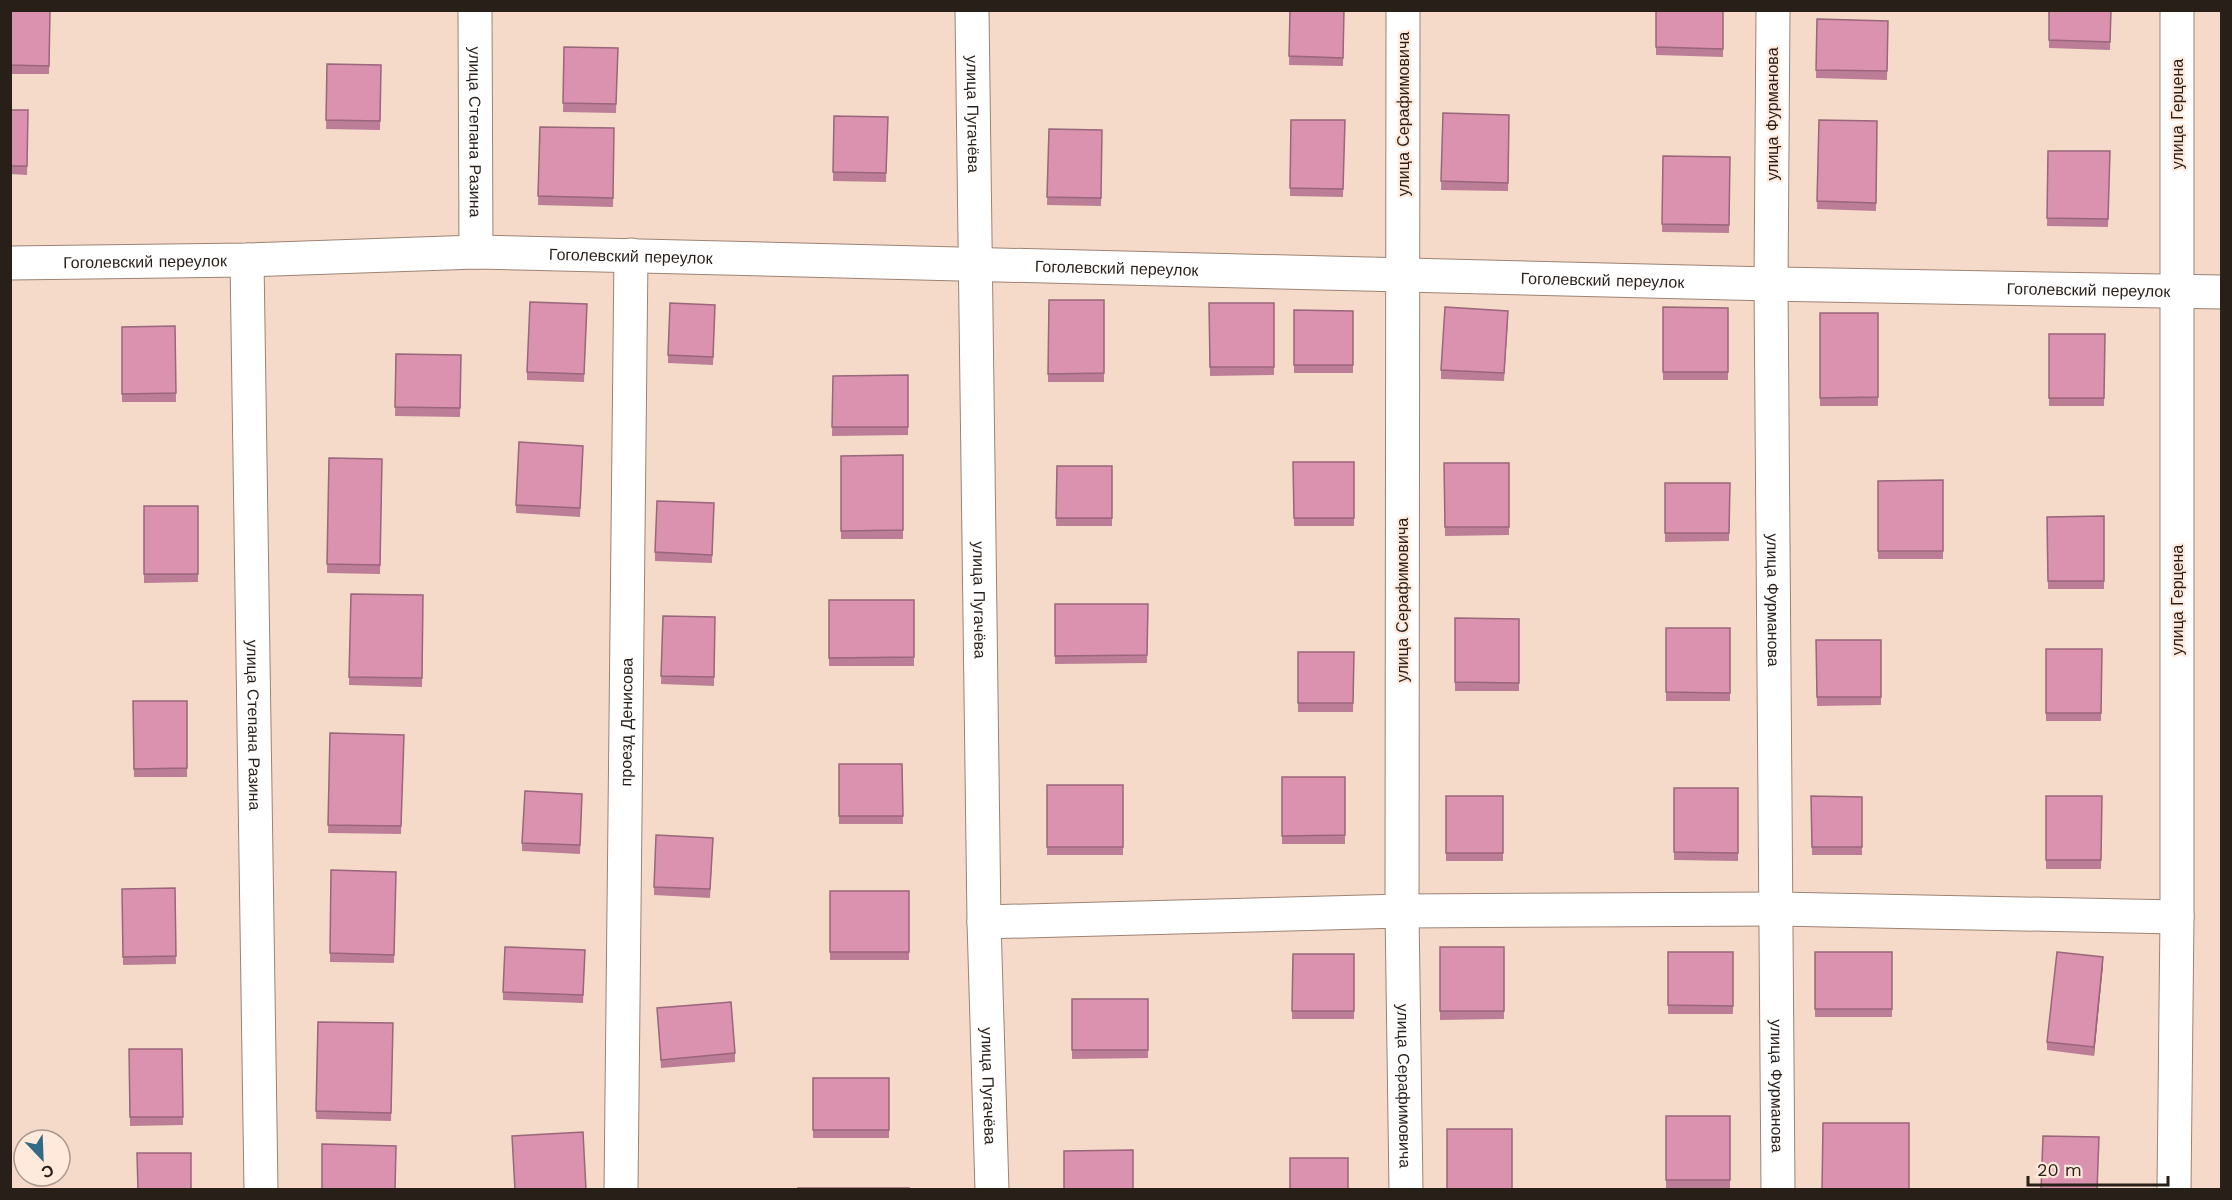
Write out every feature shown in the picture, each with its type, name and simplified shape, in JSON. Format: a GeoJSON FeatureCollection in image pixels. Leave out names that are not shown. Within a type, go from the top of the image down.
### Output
{"type":"FeatureCollection","features":[{"type":"Feature","properties":{"kind":"street","name":"улица Степана Разина"},"geometry":{"type":"LineString","coordinates":[[475,10],[476,252]]}},
{"type":"Feature","properties":{"kind":"street","name":"улица Пугачёва"},"geometry":{"type":"LineString","coordinates":[[972,10],[984,922],[992,1190]]}},
{"type":"Feature","properties":{"kind":"street","name":"улица Серафимовича"},"geometry":{"type":"LineString","coordinates":[[1403,10],[1402,911],[1406,1190]]}},
{"type":"Feature","properties":{"kind":"street","name":"улица Фурманова"},"geometry":{"type":"LineString","coordinates":[[1773,10],[1771,284],[1778,1190]]}},
{"type":"Feature","properties":{"kind":"street","name":"улица Герцена"},"geometry":{"type":"LineString","coordinates":[[2174,1190],[2177,916],[2177,10]]}},
{"type":"Feature","properties":{"kind":"street","name":"Гоголевский переулок"},"geometry":{"type":"LineString","coordinates":[[10,263],[247,260],[476,252],[1771,284],[2222,292]]}},
{"type":"Feature","properties":{"kind":"street","name":"проезд Денисова"},"geometry":{"type":"LineString","coordinates":[[621,1190],[631,255]]}},
{"type":"Feature","properties":{"kind":"street","name":"улица Степана Разина"},"geometry":{"type":"LineString","coordinates":[[247,260],[261,1190]]}},
{"type":"Feature","properties":{"kind":"street"},"geometry":{"type":"LineString","coordinates":[[984,922],[1402,911],[1776,909],[2177,916]]}},
{"type":"Feature","properties":{"kind":"building"},"geometry":{"type":"Polygon","coordinates":[[[10,10],[50,10],[49,66],[10,65],[10,10]]]}},
{"type":"Feature","properties":{"kind":"building"},"geometry":{"type":"Polygon","coordinates":[[[1290,10],[1344,10],[1343,58],[1289,56],[1290,10]]]}},
{"type":"Feature","properties":{"kind":"building"},"geometry":{"type":"Polygon","coordinates":[[[1656,10],[1723,10],[1723,49],[1656,47],[1656,10]]]}},
{"type":"Feature","properties":{"kind":"building"},"geometry":{"type":"Polygon","coordinates":[[[2049,10],[2111,10],[2110,42],[2049,40],[2049,10]]]}},
{"type":"Feature","properties":{"kind":"building"},"geometry":{"type":"Polygon","coordinates":[[[1817,19],[1888,21],[1887,71],[1816,70],[1817,19]]]}},
{"type":"Feature","properties":{"kind":"building"},"geometry":{"type":"Polygon","coordinates":[[[564,47],[618,48],[616,104],[563,103],[564,47]]]}},
{"type":"Feature","properties":{"kind":"building"},"geometry":{"type":"Polygon","coordinates":[[[327,64],[381,65],[380,121],[326,120],[327,64]]]}},
{"type":"Feature","properties":{"kind":"building"},"geometry":{"type":"Polygon","coordinates":[[[10,110],[28,110],[27,166],[10,166],[10,110]]]}},
{"type":"Feature","properties":{"kind":"building"},"geometry":{"type":"Polygon","coordinates":[[[1443,113],[1509,115],[1508,183],[1441,181],[1443,113]]]}},
{"type":"Feature","properties":{"kind":"building"},"geometry":{"type":"Polygon","coordinates":[[[834,116],[888,117],[886,173],[833,172],[834,116]]]}},
{"type":"Feature","properties":{"kind":"building"},"geometry":{"type":"Polygon","coordinates":[[[1291,120],[1345,120],[1343,189],[1290,188],[1291,120]]]}},
{"type":"Feature","properties":{"kind":"building"},"geometry":{"type":"Polygon","coordinates":[[[1819,120],[1877,121],[1876,203],[1817,201],[1819,120]]]}},
{"type":"Feature","properties":{"kind":"building"},"geometry":{"type":"Polygon","coordinates":[[[540,127],[614,128],[613,198],[538,196],[540,127]]]}},
{"type":"Feature","properties":{"kind":"building"},"geometry":{"type":"Polygon","coordinates":[[[1049,129],[1102,130],[1101,198],[1047,197],[1049,129]]]}},
{"type":"Feature","properties":{"kind":"building"},"geometry":{"type":"Polygon","coordinates":[[[2048,151],[2110,151],[2108,219],[2047,218],[2048,151]]]}},
{"type":"Feature","properties":{"kind":"building"},"geometry":{"type":"Polygon","coordinates":[[[1663,156],[1730,157],[1729,225],[1662,224],[1663,156]]]}},
{"type":"Feature","properties":{"kind":"building"},"geometry":{"type":"Polygon","coordinates":[[[1049,300],[1104,300],[1104,373],[1048,374],[1049,300]]]}},
{"type":"Feature","properties":{"kind":"building"},"geometry":{"type":"Polygon","coordinates":[[[530,302],[587,304],[584,374],[527,372],[530,302]]]}},
{"type":"Feature","properties":{"kind":"building"},"geometry":{"type":"Polygon","coordinates":[[[670,303],[715,305],[713,357],[668,355],[670,303]]]}},
{"type":"Feature","properties":{"kind":"building"},"geometry":{"type":"Polygon","coordinates":[[[1209,303],[1274,303],[1274,367],[1210,367],[1209,303]]]}},
{"type":"Feature","properties":{"kind":"building"},"geometry":{"type":"Polygon","coordinates":[[[1445,307],[1508,311],[1504,373],[1441,370],[1445,307]]]}},
{"type":"Feature","properties":{"kind":"building"},"geometry":{"type":"Polygon","coordinates":[[[1663,307],[1728,308],[1728,372],[1663,372],[1663,307]]]}},
{"type":"Feature","properties":{"kind":"building"},"geometry":{"type":"Polygon","coordinates":[[[1294,310],[1353,311],[1353,365],[1294,365],[1294,310]]]}},
{"type":"Feature","properties":{"kind":"building"},"geometry":{"type":"Polygon","coordinates":[[[1820,313],[1878,313],[1878,397],[1820,398],[1820,313]]]}},
{"type":"Feature","properties":{"kind":"building"},"geometry":{"type":"Polygon","coordinates":[[[175,326],[176,393],[122,394],[122,327],[175,326]]]}},
{"type":"Feature","properties":{"kind":"building"},"geometry":{"type":"Polygon","coordinates":[[[2049,334],[2105,334],[2104,398],[2049,398],[2049,334]]]}},
{"type":"Feature","properties":{"kind":"building"},"geometry":{"type":"Polygon","coordinates":[[[396,354],[461,355],[460,408],[395,407],[396,354]]]}},
{"type":"Feature","properties":{"kind":"building"},"geometry":{"type":"Polygon","coordinates":[[[908,375],[908,427],[832,427],[833,376],[908,375]]]}},
{"type":"Feature","properties":{"kind":"building"},"geometry":{"type":"Polygon","coordinates":[[[519,442],[583,446],[580,508],[516,505],[519,442]]]}},
{"type":"Feature","properties":{"kind":"building"},"geometry":{"type":"Polygon","coordinates":[[[903,455],[903,530],[841,531],[841,456],[903,455]]]}},
{"type":"Feature","properties":{"kind":"building"},"geometry":{"type":"Polygon","coordinates":[[[329,458],[382,459],[380,565],[327,564],[329,458]]]}},
{"type":"Feature","properties":{"kind":"building"},"geometry":{"type":"Polygon","coordinates":[[[1293,462],[1354,462],[1354,518],[1294,518],[1293,462]]]}},
{"type":"Feature","properties":{"kind":"building"},"geometry":{"type":"Polygon","coordinates":[[[1444,463],[1509,463],[1509,527],[1445,527],[1444,463]]]}},
{"type":"Feature","properties":{"kind":"building"},"geometry":{"type":"Polygon","coordinates":[[[1057,466],[1112,466],[1112,518],[1056,518],[1057,466]]]}},
{"type":"Feature","properties":{"kind":"building"},"geometry":{"type":"Polygon","coordinates":[[[1943,480],[1943,551],[1878,551],[1878,481],[1943,480]]]}},
{"type":"Feature","properties":{"kind":"building"},"geometry":{"type":"Polygon","coordinates":[[[1665,483],[1730,483],[1729,533],[1665,533],[1665,483]]]}},
{"type":"Feature","properties":{"kind":"building"},"geometry":{"type":"Polygon","coordinates":[[[657,501],[714,503],[712,555],[655,552],[657,501]]]}},
{"type":"Feature","properties":{"kind":"building"},"geometry":{"type":"Polygon","coordinates":[[[144,506],[198,506],[198,574],[144,574],[144,506]]]}},
{"type":"Feature","properties":{"kind":"building"},"geometry":{"type":"Polygon","coordinates":[[[2104,516],[2104,581],[2048,581],[2047,517],[2104,516]]]}},
{"type":"Feature","properties":{"kind":"building"},"geometry":{"type":"Polygon","coordinates":[[[351,594],[423,595],[422,678],[349,677],[351,594]]]}},
{"type":"Feature","properties":{"kind":"building"},"geometry":{"type":"Polygon","coordinates":[[[829,600],[914,600],[914,657],[829,658],[829,600]]]}},
{"type":"Feature","properties":{"kind":"building"},"geometry":{"type":"Polygon","coordinates":[[[1055,604],[1148,604],[1147,655],[1055,656],[1055,604]]]}},
{"type":"Feature","properties":{"kind":"building"},"geometry":{"type":"Polygon","coordinates":[[[663,616],[715,617],[714,677],[661,676],[663,616]]]}},
{"type":"Feature","properties":{"kind":"building"},"geometry":{"type":"Polygon","coordinates":[[[1455,618],[1519,619],[1519,683],[1455,682],[1455,618]]]}},
{"type":"Feature","properties":{"kind":"building"},"geometry":{"type":"Polygon","coordinates":[[[1666,628],[1730,628],[1730,693],[1666,692],[1666,628]]]}},
{"type":"Feature","properties":{"kind":"building"},"geometry":{"type":"Polygon","coordinates":[[[1816,640],[1881,640],[1881,697],[1817,697],[1816,640]]]}},
{"type":"Feature","properties":{"kind":"building"},"geometry":{"type":"Polygon","coordinates":[[[2046,649],[2102,649],[2101,713],[2046,713],[2046,649]]]}},
{"type":"Feature","properties":{"kind":"building"},"geometry":{"type":"Polygon","coordinates":[[[1298,652],[1354,652],[1353,703],[1298,703],[1298,652]]]}},
{"type":"Feature","properties":{"kind":"building"},"geometry":{"type":"Polygon","coordinates":[[[133,701],[187,701],[187,768],[134,769],[133,701]]]}},
{"type":"Feature","properties":{"kind":"building"},"geometry":{"type":"Polygon","coordinates":[[[330,733],[404,735],[401,826],[328,825],[330,733]]]}},
{"type":"Feature","properties":{"kind":"building"},"geometry":{"type":"Polygon","coordinates":[[[839,764],[902,764],[903,816],[839,816],[839,764]]]}},
{"type":"Feature","properties":{"kind":"building"},"geometry":{"type":"Polygon","coordinates":[[[1282,777],[1345,777],[1345,835],[1282,836],[1282,777]]]}},
{"type":"Feature","properties":{"kind":"building"},"geometry":{"type":"Polygon","coordinates":[[[1047,785],[1123,785],[1123,847],[1047,847],[1047,785]]]}},
{"type":"Feature","properties":{"kind":"building"},"geometry":{"type":"Polygon","coordinates":[[[1674,788],[1738,788],[1738,853],[1674,852],[1674,788]]]}},
{"type":"Feature","properties":{"kind":"building"},"geometry":{"type":"Polygon","coordinates":[[[525,791],[582,794],[580,845],[522,843],[525,791]]]}},
{"type":"Feature","properties":{"kind":"building"},"geometry":{"type":"Polygon","coordinates":[[[1446,796],[1503,796],[1503,853],[1446,853],[1446,796]]]}},
{"type":"Feature","properties":{"kind":"building"},"geometry":{"type":"Polygon","coordinates":[[[1811,796],[1862,797],[1862,847],[1812,847],[1811,796]]]}},
{"type":"Feature","properties":{"kind":"building"},"geometry":{"type":"Polygon","coordinates":[[[2046,796],[2102,796],[2101,860],[2046,860],[2046,796]]]}},
{"type":"Feature","properties":{"kind":"building"},"geometry":{"type":"Polygon","coordinates":[[[656,835],[713,838],[710,889],[654,887],[656,835]]]}},
{"type":"Feature","properties":{"kind":"building"},"geometry":{"type":"Polygon","coordinates":[[[331,870],[396,872],[394,955],[330,953],[331,870]]]}},
{"type":"Feature","properties":{"kind":"building"},"geometry":{"type":"Polygon","coordinates":[[[175,888],[176,956],[123,957],[122,889],[175,888]]]}},
{"type":"Feature","properties":{"kind":"building"},"geometry":{"type":"Polygon","coordinates":[[[830,891],[909,891],[909,952],[830,952],[830,891]]]}},
{"type":"Feature","properties":{"kind":"building"},"geometry":{"type":"Polygon","coordinates":[[[505,947],[585,950],[583,995],[503,992],[505,947]]]}},
{"type":"Feature","properties":{"kind":"building"},"geometry":{"type":"Polygon","coordinates":[[[1440,947],[1504,947],[1504,1011],[1440,1011],[1440,947]]]}},
{"type":"Feature","properties":{"kind":"building"},"geometry":{"type":"Polygon","coordinates":[[[1668,952],[1733,952],[1733,1006],[1668,1005],[1668,952]]]}},
{"type":"Feature","properties":{"kind":"building"},"geometry":{"type":"Polygon","coordinates":[[[1815,952],[1892,952],[1892,1009],[1815,1009],[1815,952]]]}},
{"type":"Feature","properties":{"kind":"building"},"geometry":{"type":"Polygon","coordinates":[[[2057,952],[2103,957],[2094,1047],[2047,1042],[2057,952]]]}},
{"type":"Feature","properties":{"kind":"building"},"geometry":{"type":"Polygon","coordinates":[[[1293,954],[1354,954],[1354,1011],[1292,1011],[1293,954]]]}},
{"type":"Feature","properties":{"kind":"building"},"geometry":{"type":"Polygon","coordinates":[[[1072,999],[1148,999],[1148,1050],[1072,1050],[1072,999]]]}},
{"type":"Feature","properties":{"kind":"building"},"geometry":{"type":"Polygon","coordinates":[[[731,1002],[735,1053],[661,1060],[657,1008],[731,1002]]]}},
{"type":"Feature","properties":{"kind":"building"},"geometry":{"type":"Polygon","coordinates":[[[318,1022],[393,1023],[391,1113],[316,1111],[318,1022]]]}},
{"type":"Feature","properties":{"kind":"building"},"geometry":{"type":"Polygon","coordinates":[[[129,1049],[182,1049],[183,1117],[130,1117],[129,1049]]]}},
{"type":"Feature","properties":{"kind":"building"},"geometry":{"type":"Polygon","coordinates":[[[813,1078],[889,1078],[889,1130],[813,1130],[813,1078]]]}},
{"type":"Feature","properties":{"kind":"building"},"geometry":{"type":"Polygon","coordinates":[[[1666,1116],[1730,1116],[1730,1180],[1666,1180],[1666,1116]]]}},
{"type":"Feature","properties":{"kind":"building"},"geometry":{"type":"Polygon","coordinates":[[[1823,1123],[1909,1123],[1909,1190],[1822,1190],[1823,1123]]]}},
{"type":"Feature","properties":{"kind":"building"},"geometry":{"type":"Polygon","coordinates":[[[1447,1129],[1512,1129],[1512,1190],[1447,1190],[1447,1129]]]}},
{"type":"Feature","properties":{"kind":"building"},"geometry":{"type":"Polygon","coordinates":[[[583,1132],[586,1190],[515,1190],[512,1136],[583,1132]]]}},
{"type":"Feature","properties":{"kind":"building"},"geometry":{"type":"Polygon","coordinates":[[[2043,1136],[2099,1137],[2097,1190],[2041,1190],[2043,1136]]]}},
{"type":"Feature","properties":{"kind":"building"},"geometry":{"type":"Polygon","coordinates":[[[322,1144],[396,1146],[395,1190],[322,1190],[322,1144]]]}},
{"type":"Feature","properties":{"kind":"building"},"geometry":{"type":"Polygon","coordinates":[[[1133,1150],[1133,1190],[1064,1190],[1064,1151],[1133,1150]]]}},
{"type":"Feature","properties":{"kind":"building"},"geometry":{"type":"Polygon","coordinates":[[[137,1153],[191,1153],[191,1190],[138,1190],[137,1153]]]}},
{"type":"Feature","properties":{"kind":"building"},"geometry":{"type":"Polygon","coordinates":[[[1290,1158],[1348,1158],[1348,1190],[1290,1190],[1290,1158]]]}},
{"type":"Feature","properties":{"kind":"building"},"geometry":{"type":"Polygon","coordinates":[[[798,1188],[909,1188],[909,1190],[798,1190],[798,1188]]]}}]}
